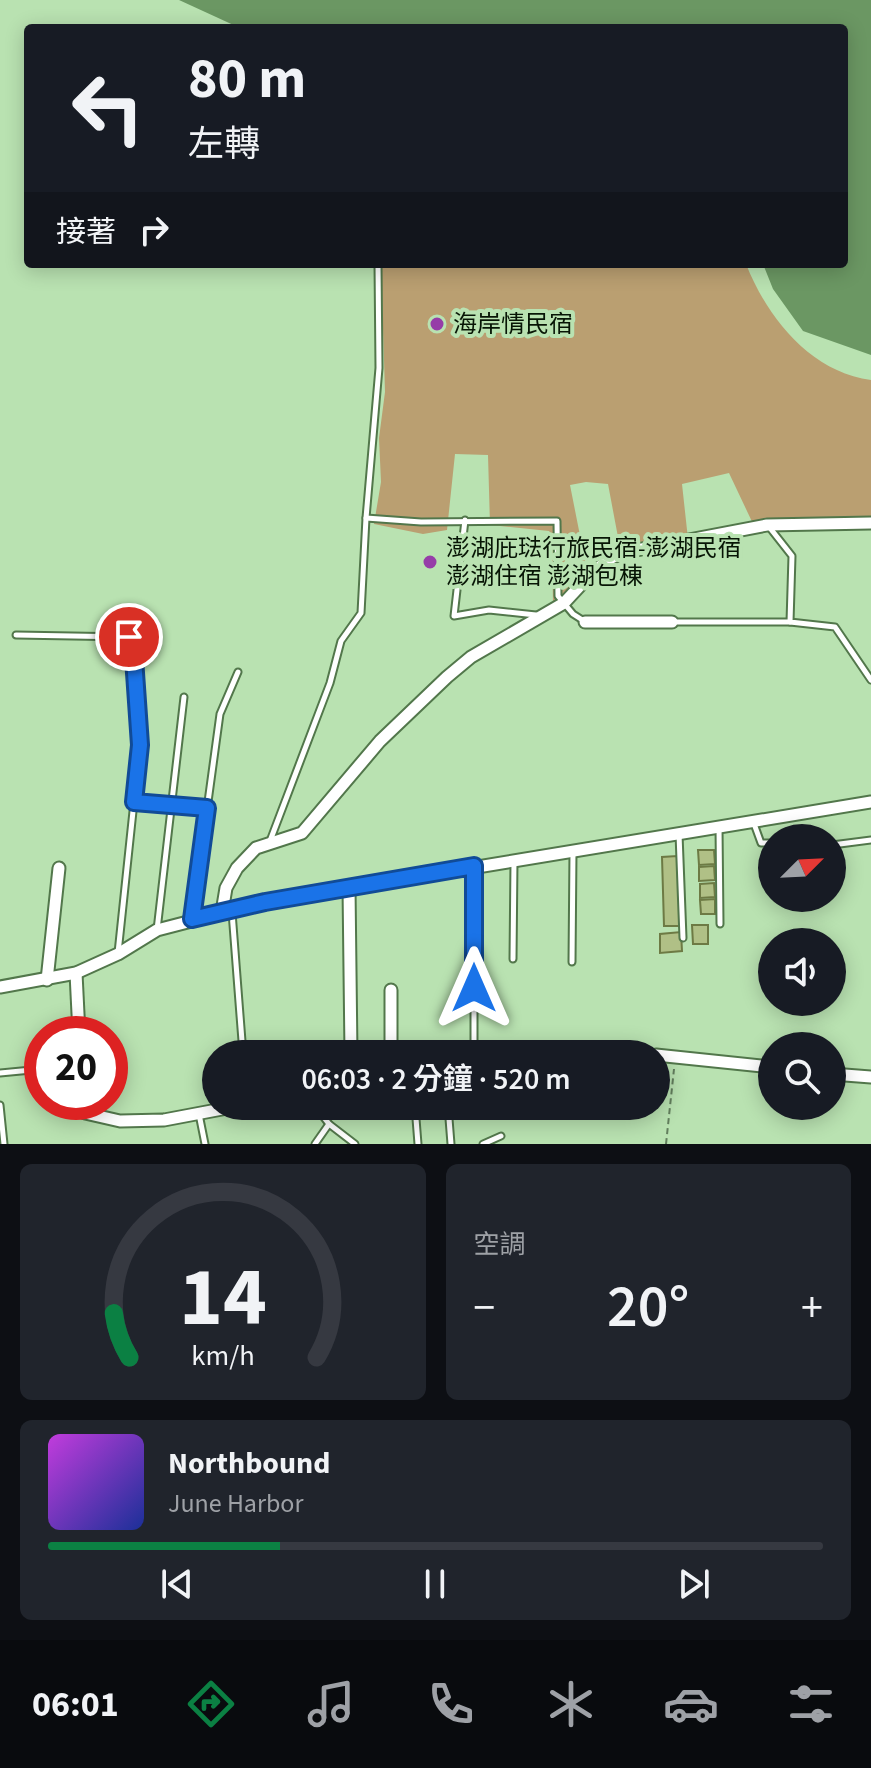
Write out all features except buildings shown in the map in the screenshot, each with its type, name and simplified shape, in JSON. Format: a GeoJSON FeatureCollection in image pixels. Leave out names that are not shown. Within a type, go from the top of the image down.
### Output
{"type":"FeatureCollection","features":[{"type":"Feature","properties":{"kind":"street"},"geometry":{"type":"LineString","coordinates":[[227,912],[226,888],[237,868],[256,848],[302,833],[380,741],[471,657],[564,603],[608,560],[621,553],[767,525],[871,523]]}},
{"type":"Feature","properties":{"kind":"street"},"geometry":{"type":"LineString","coordinates":[[585,622],[672,622]]}},
{"type":"Feature","properties":{"kind":"street"},"geometry":{"type":"LineString","coordinates":[[0,987],[76,973],[118,954],[157,930],[265,902],[871,802]]}},
{"type":"Feature","properties":{"kind":"street"},"geometry":{"type":"LineString","coordinates":[[47,980],[59,868]]}},
{"type":"Feature","properties":{"kind":"street"},"geometry":{"type":"LineString","coordinates":[[349,887],[351,1040]]}},
{"type":"Feature","properties":{"kind":"street"},"geometry":{"type":"LineString","coordinates":[[76,973],[78,1016]]}},
{"type":"Feature","properties":{"kind":"street"},"geometry":{"type":"LineString","coordinates":[[386,1040],[391,990]]}},
{"type":"Feature","properties":{"kind":"street"},"geometry":{"type":"LineString","coordinates":[[670,1056],[758,1065]]}},
{"type":"Feature","properties":{"kind":"street"},"geometry":{"type":"LineString","coordinates":[[846,1075],[871,1077]]}},
{"type":"Feature","properties":{"kind":"street"},"geometry":{"type":"LineString","coordinates":[[116,1120],[164,1120],[202,1112]]}},
{"type":"Feature","properties":{"kind":"lane"},"geometry":{"type":"LineString","coordinates":[[269,842],[330,683],[341,641],[361,613],[379,368],[378,268]]}},
{"type":"Feature","properties":{"kind":"lane"},"geometry":{"type":"LineString","coordinates":[[366,518],[421,522],[557,521],[558,596],[573,614],[585,622]]}},
{"type":"Feature","properties":{"kind":"lane"},"geometry":{"type":"LineString","coordinates":[[465,520],[454,616],[489,610],[545,616]]}},
{"type":"Feature","properties":{"kind":"lane"},"geometry":{"type":"LineString","coordinates":[[767,525],[783,541],[792,556],[790,622]]}},
{"type":"Feature","properties":{"kind":"lane"},"geometry":{"type":"LineString","coordinates":[[672,622],[790,622],[835,627],[871,680]]}},
{"type":"Feature","properties":{"kind":"lane"},"geometry":{"type":"LineString","coordinates":[[16,635],[129,637],[133,644],[140,745],[118,954]]}},
{"type":"Feature","properties":{"kind":"lane"},"geometry":{"type":"LineString","coordinates":[[192,919],[220,714],[238,672]]}},
{"type":"Feature","properties":{"kind":"lane"},"geometry":{"type":"LineString","coordinates":[[157,930],[184,697]]}},
{"type":"Feature","properties":{"kind":"lane"},"geometry":{"type":"LineString","coordinates":[[134,802],[207,808]]}},
{"type":"Feature","properties":{"kind":"lane"},"geometry":{"type":"LineString","coordinates":[[753,821],[758,835]]}},
{"type":"Feature","properties":{"kind":"lane"},"geometry":{"type":"LineString","coordinates":[[719,826],[720,924]]}},
{"type":"Feature","properties":{"kind":"lane"},"geometry":{"type":"LineString","coordinates":[[679,833],[683,938]]}},
{"type":"Feature","properties":{"kind":"lane"},"geometry":{"type":"LineString","coordinates":[[846,843],[871,840]]}},
{"type":"Feature","properties":{"kind":"lane"},"geometry":{"type":"LineString","coordinates":[[572,962],[573,851]]}},
{"type":"Feature","properties":{"kind":"lane"},"geometry":{"type":"LineString","coordinates":[[513,959],[514,860]]}},
{"type":"Feature","properties":{"kind":"lane"},"geometry":{"type":"LineString","coordinates":[[474,866],[474,1040]]}},
{"type":"Feature","properties":{"kind":"lane"},"geometry":{"type":"LineString","coordinates":[[227,912],[241,1040]]}},
{"type":"Feature","properties":{"kind":"lane"},"geometry":{"type":"LineString","coordinates":[[0,1073],[24,1071]]}},
{"type":"Feature","properties":{"kind":"lane"},"geometry":{"type":"LineString","coordinates":[[0,1105],[2,1139]]}},
{"type":"Feature","properties":{"kind":"lane"},"geometry":{"type":"LineString","coordinates":[[199,1113],[205,1144]]}},
{"type":"Feature","properties":{"kind":"lane"},"geometry":{"type":"LineString","coordinates":[[326,1120],[355,1144]]}},
{"type":"Feature","properties":{"kind":"lane"},"geometry":{"type":"LineString","coordinates":[[416,1120],[418,1144]]}},
{"type":"Feature","properties":{"kind":"lane"},"geometry":{"type":"LineString","coordinates":[[449,1120],[451,1144]]}},
{"type":"Feature","properties":{"kind":"lane"},"geometry":{"type":"LineString","coordinates":[[315,1144],[329,1124]]}},
{"type":"Feature","properties":{"kind":"lane"},"geometry":{"type":"LineString","coordinates":[[483,1144],[501,1136]]}},
{"type":"Feature","properties":{"kind":"path"},"geometry":{"type":"LineString","coordinates":[[666,1144],[675,1056]]}},
{"type":"Feature","properties":{"kind":"shaded area"},"geometry":{"type":"Polygon","coordinates":[[[179,0],[871,0],[871,355],[803,331],[773,289],[765,268],[848,268],[848,24],[231,24],[179,0]]]}},
{"type":"Feature","properties":{"kind":"shaded area"},"geometry":{"type":"Polygon","coordinates":[[[381,268],[748,268],[779,322],[810,354],[849,375],[871,380],[871,524],[755,528],[729,473],[682,484],[688,539],[621,553],[608,484],[586,482],[570,485],[587,571],[553,606],[552,535],[549,531],[490,525],[488,455],[455,454],[447,530],[423,534],[374,524],[381,482],[379,438],[385,392],[381,268]]]}},
{"type":"Feature","properties":{"kind":"place","name":"海岸情民宿"},"geometry":{"type":"Point","coordinates":[437,324]}},
{"type":"Feature","properties":{"kind":"place","name":"澎湖庇琺行旅民宿-澎湖民宿 澎湖住宿 澎湖包棟"},"geometry":{"type":"Point","coordinates":[430,562]}},
{"type":"Feature","properties":{"kind":"route"},"geometry":{"type":"LineString","coordinates":[[129,637],[133,644],[140,745],[134,802],[207,808],[192,919],[265,902],[474,866],[474,988]]}}]}
